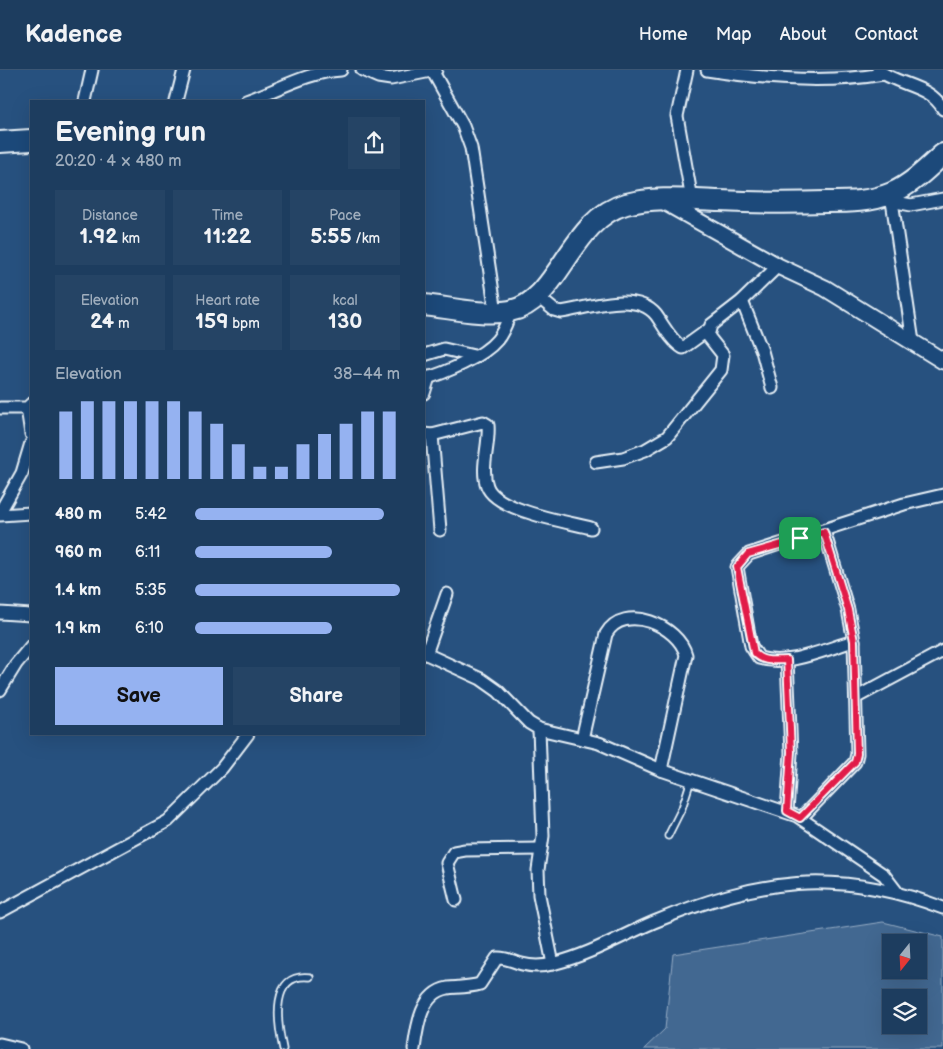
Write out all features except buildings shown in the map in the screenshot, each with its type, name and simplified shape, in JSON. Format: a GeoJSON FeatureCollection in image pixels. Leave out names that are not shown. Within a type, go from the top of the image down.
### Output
{"type":"FeatureCollection","features":[{"type":"Feature","properties":{"kind":"highway"},"geometry":{"type":"LineString","coordinates":[[0,142],[30,140]]}},
{"type":"Feature","properties":{"kind":"highway"},"geometry":{"type":"LineString","coordinates":[[425,305],[503,312],[526,305],[547,286],[582,235],[596,220],[624,204],[659,199],[805,202],[885,200],[909,183],[943,154]]}},
{"type":"Feature","properties":{"kind":"street"},"geometry":{"type":"LineString","coordinates":[[85,100],[92,70]]}},
{"type":"Feature","properties":{"kind":"street"},"geometry":{"type":"LineString","coordinates":[[176,100],[184,70]]}},
{"type":"Feature","properties":{"kind":"street"},"geometry":{"type":"LineString","coordinates":[[252,100],[305,78],[342,70]]}},
{"type":"Feature","properties":{"kind":"street"},"geometry":{"type":"LineString","coordinates":[[362,70],[378,77],[391,79],[434,71],[463,126],[471,148],[503,312],[498,339],[488,348],[474,356],[442,373],[426,378]]}},
{"type":"Feature","properties":{"kind":"street"},"geometry":{"type":"LineString","coordinates":[[688,70],[677,116],[692,200]]}},
{"type":"Feature","properties":{"kind":"street"},"geometry":{"type":"LineString","coordinates":[[707,70],[740,75],[836,79],[856,78],[881,72],[933,95],[943,109]]}},
{"type":"Feature","properties":{"kind":"street"},"geometry":{"type":"LineString","coordinates":[[659,199],[778,266],[825,288],[943,361]]}},
{"type":"Feature","properties":{"kind":"street"},"geometry":{"type":"LineString","coordinates":[[913,342],[885,200],[911,205],[943,199]]}},
{"type":"Feature","properties":{"kind":"street"},"geometry":{"type":"LineString","coordinates":[[537,296],[554,310],[561,312],[635,302],[650,309],[675,342],[682,348],[708,330],[742,301],[778,266]]}},
{"type":"Feature","properties":{"kind":"street"},"geometry":{"type":"LineString","coordinates":[[742,301],[762,351],[772,388]]}},
{"type":"Feature","properties":{"kind":"street"},"geometry":{"type":"LineString","coordinates":[[596,462],[638,453],[655,446],[666,437],[721,370],[723,355],[708,336],[708,330]]}},
{"type":"Feature","properties":{"kind":"street"},"geometry":{"type":"LineString","coordinates":[[425,355],[444,349],[474,356]]}},
{"type":"Feature","properties":{"kind":"street"},"geometry":{"type":"LineString","coordinates":[[0,408],[29,406],[30,420]]}},
{"type":"Feature","properties":{"kind":"street"},"geometry":{"type":"LineString","coordinates":[[440,530],[428,435],[483,422],[488,425],[485,474],[487,486],[491,493],[514,507],[530,513],[591,528]]}},
{"type":"Feature","properties":{"kind":"street"},"geometry":{"type":"LineString","coordinates":[[30,446],[22,473],[0,513],[30,513]]}},
{"type":"Feature","properties":{"kind":"street"},"geometry":{"type":"LineString","coordinates":[[854,641],[787,660],[759,658],[754,653],[737,567],[748,554],[824,532],[904,504],[943,495]]}},
{"type":"Feature","properties":{"kind":"street"},"geometry":{"type":"LineString","coordinates":[[800,818],[857,759],[857,697],[854,641],[848,610],[824,532]]}},
{"type":"Feature","properties":{"kind":"street"},"geometry":{"type":"LineString","coordinates":[[448,594],[425,654],[481,679],[498,691],[529,723],[539,728],[598,743],[661,770],[787,811],[884,875],[897,892]]}},
{"type":"Feature","properties":{"kind":"street"},"geometry":{"type":"LineString","coordinates":[[0,613],[30,614]]}},
{"type":"Feature","properties":{"kind":"street"},"geometry":{"type":"LineString","coordinates":[[582,739],[606,634],[611,626],[620,620],[641,619],[650,622],[676,637],[684,646],[686,656],[661,770]]}},
{"type":"Feature","properties":{"kind":"street"},"geometry":{"type":"LineString","coordinates":[[0,690],[16,664],[30,647]]}},
{"type":"Feature","properties":{"kind":"street"},"geometry":{"type":"LineString","coordinates":[[857,697],[943,651]]}},
{"type":"Feature","properties":{"kind":"street"},"geometry":{"type":"LineString","coordinates":[[787,660],[791,752],[787,811]]}},
{"type":"Feature","properties":{"kind":"street"},"geometry":{"type":"LineString","coordinates":[[539,728],[543,836],[538,870],[539,895],[553,964]]}},
{"type":"Feature","properties":{"kind":"street"},"geometry":{"type":"LineString","coordinates":[[0,912],[168,821],[222,768],[247,735]]}},
{"type":"Feature","properties":{"kind":"street"},"geometry":{"type":"LineString","coordinates":[[456,900],[447,863],[454,852],[465,850],[541,849]]}},
{"type":"Feature","properties":{"kind":"street"},"geometry":{"type":"LineString","coordinates":[[414,1049],[420,1015],[437,991],[480,984],[494,960],[500,958],[532,966],[553,964],[598,949],[654,922],[690,908],[759,888],[823,882],[863,885],[897,892],[943,908]]}},
{"type":"Feature","properties":{"kind":"street"},"geometry":{"type":"LineString","coordinates":[[0,1044],[21,1049]]}},
{"type":"Feature","properties":{"kind":"lane"},"geometry":{"type":"LineString","coordinates":[[668,836],[682,808],[691,780]]}},
{"type":"Feature","properties":{"kind":"lane"},"geometry":{"type":"LineString","coordinates":[[283,1049],[278,1017],[280,998],[290,978],[298,975],[310,977]]}},
{"type":"Feature","properties":{"kind":"shaded area"},"geometry":{"type":"Polygon","coordinates":[[[883,922],[943,937],[943,1049],[644,1049],[665,1029],[673,954],[883,922]]]}},
{"type":"Feature","properties":{"kind":"route"},"geometry":{"type":"LineString","coordinates":[[824,532],[848,610],[854,641],[857,697],[857,759],[800,818],[787,811],[790,791],[791,752],[787,660],[767,660],[759,658],[754,653],[751,646],[737,567],[748,554],[800,538],[824,532]]}}]}
